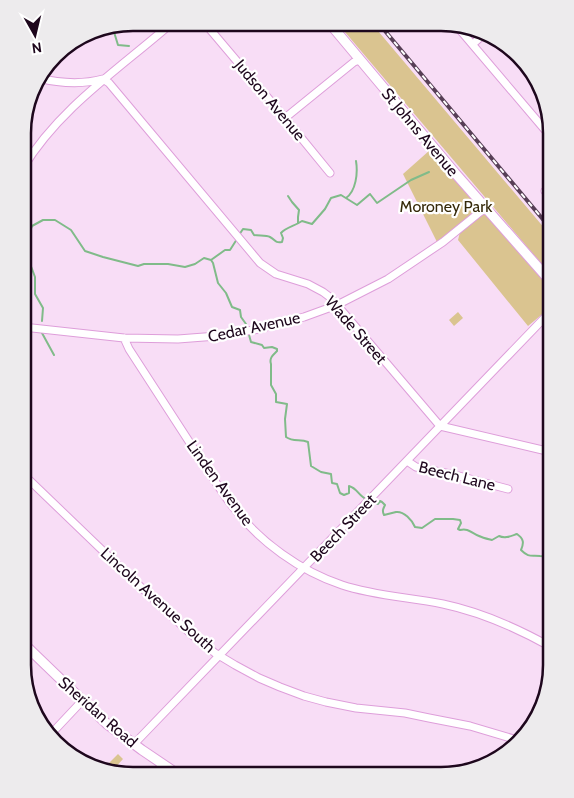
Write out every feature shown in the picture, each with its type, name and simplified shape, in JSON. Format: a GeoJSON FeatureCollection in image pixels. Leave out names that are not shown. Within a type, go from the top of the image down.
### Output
{"type":"FeatureCollection","features":[{"type":"Feature","properties":{"kind":"street"},"geometry":{"type":"LineString","coordinates":[[31,156],[62,118],[103,79],[162,31]]}},
{"type":"Feature","properties":{"kind":"street","name":"Judson Avenue"},"geometry":{"type":"LineString","coordinates":[[211,31],[330,173]]}},
{"type":"Feature","properties":{"kind":"street","name":"St Johns Avenue"},"geometry":{"type":"LineString","coordinates":[[336,31],[484,208],[543,273]]}},
{"type":"Feature","properties":{"kind":"street"},"geometry":{"type":"LineString","coordinates":[[464,34],[542,126]]}},
{"type":"Feature","properties":{"kind":"street"},"geometry":{"type":"LineString","coordinates":[[473,44],[479,39]]}},
{"type":"Feature","properties":{"kind":"street"},"geometry":{"type":"LineString","coordinates":[[286,118],[354,62],[360,60]]}},
{"type":"Feature","properties":{"kind":"street"},"geometry":{"type":"LineString","coordinates":[[46,80],[61,83],[80,83],[95,82],[103,79]]}},
{"type":"Feature","properties":{"kind":"street","name":"Wade Street"},"geometry":{"type":"LineString","coordinates":[[103,79],[109,83],[260,263],[276,274],[308,284],[323,292],[337,305],[440,426]]}},
{"type":"Feature","properties":{"kind":"street","name":"Cedar Avenue"},"geometry":{"type":"LineString","coordinates":[[31,327],[124,338],[178,340],[227,335],[269,327],[337,305],[388,280],[443,242],[484,208]]}},
{"type":"Feature","properties":{"kind":"street","name":"Beech Street"},"geometry":{"type":"LineString","coordinates":[[134,744],[543,319]]}},
{"type":"Feature","properties":{"kind":"street","name":"Linden Avenue"},"geometry":{"type":"LineString","coordinates":[[124,338],[129,349],[234,509],[261,537],[280,552],[300,566],[341,585],[367,592],[444,604],[515,628],[543,643]]}},
{"type":"Feature","properties":{"kind":"street"},"geometry":{"type":"LineString","coordinates":[[440,426],[543,450]]}},
{"type":"Feature","properties":{"kind":"street","name":"Beech Lane"},"geometry":{"type":"LineString","coordinates":[[407,461],[416,467],[508,489]]}},
{"type":"Feature","properties":{"kind":"street","name":"Lincoln Avenue South"},"geometry":{"type":"LineString","coordinates":[[31,482],[192,635],[219,656],[259,678],[304,696],[326,702],[356,708],[405,713],[470,726],[511,738]]}},
{"type":"Feature","properties":{"kind":"street","name":"Sheridan Road"},"geometry":{"type":"LineString","coordinates":[[31,652],[107,724],[167,767]]}},
{"type":"Feature","properties":{"kind":"street"},"geometry":{"type":"LineString","coordinates":[[54,730],[82,701]]}},
{"type":"Feature","properties":{"kind":"green space"},"geometry":{"type":"Polygon","coordinates":[[[344,31],[378,31],[543,227],[543,266],[344,31]]]}},
{"type":"Feature","properties":{"kind":"green space","name":"Moroney Park"},"geometry":{"type":"Polygon","coordinates":[[[430,150],[475,203],[471,214],[454,230],[437,242],[403,174],[430,150]]]}},
{"type":"Feature","properties":{"kind":"green space","name":"Moroney Park"},"geometry":{"type":"Polygon","coordinates":[[[482,215],[487,215],[543,279],[543,314],[528,326],[458,240],[460,232],[482,215]]]}},
{"type":"Feature","properties":{"kind":"green space"},"geometry":{"type":"Polygon","coordinates":[[[458,312],[463,318],[454,326],[449,320],[458,312]]]}},
{"type":"Feature","properties":{"kind":"green space"},"geometry":{"type":"Polygon","coordinates":[[[118,754],[123,759],[117,765],[109,763],[118,754]]]}},
{"type":"Feature","properties":{"kind":"waterway"},"geometry":{"type":"LineString","coordinates":[[114,33],[118,45],[129,46]]}},
{"type":"Feature","properties":{"kind":"waterway"},"geometry":{"type":"LineString","coordinates":[[346,198],[352,191],[356,181],[356,161]]}},
{"type":"Feature","properties":{"kind":"waterway"},"geometry":{"type":"LineString","coordinates":[[239,235],[243,229],[251,230],[254,235],[268,236],[276,242],[282,242],[281,233],[283,231],[302,221],[312,224],[325,209],[331,198],[341,195],[357,205],[370,194],[377,203],[411,180],[429,172]]}},
{"type":"Feature","properties":{"kind":"waterway"},"geometry":{"type":"LineString","coordinates":[[288,196],[299,210],[298,223]]}},
{"type":"Feature","properties":{"kind":"waterway"},"geometry":{"type":"LineString","coordinates":[[31,228],[43,220],[55,220],[71,230],[85,251],[138,266],[144,264],[168,264],[185,267],[195,264],[204,258],[211,260],[225,250],[230,250],[237,239]]}},
{"type":"Feature","properties":{"kind":"waterway"},"geometry":{"type":"LineString","coordinates":[[211,260],[218,283],[226,293],[232,307],[240,310],[251,342],[262,345],[264,348],[272,347],[277,349],[271,360],[271,385],[276,394],[276,402],[287,404],[285,419],[286,437],[308,442],[311,466],[321,472],[331,474],[332,483],[337,484],[340,493],[344,495],[349,493],[349,486],[366,499]]}},
{"type":"Feature","properties":{"kind":"waterway"},"geometry":{"type":"LineString","coordinates":[[31,266],[35,277],[35,294],[43,308],[42,321]]}},
{"type":"Feature","properties":{"kind":"waterway"},"geometry":{"type":"LineString","coordinates":[[42,333],[54,355]]}},
{"type":"Feature","properties":{"kind":"waterway"},"geometry":{"type":"LineString","coordinates":[[371,501],[378,504],[380,501],[385,505],[384,515],[396,512],[405,514],[415,527],[422,528],[435,519],[453,519],[460,520],[461,523],[458,529],[468,530],[492,540],[499,536],[506,537],[517,534],[522,539],[521,550],[524,553],[530,556],[543,556]]}},
{"type":"Feature","properties":{"kind":"railway"},"geometry":{"type":"LineString","coordinates":[[385,31],[543,219]]}}]}
